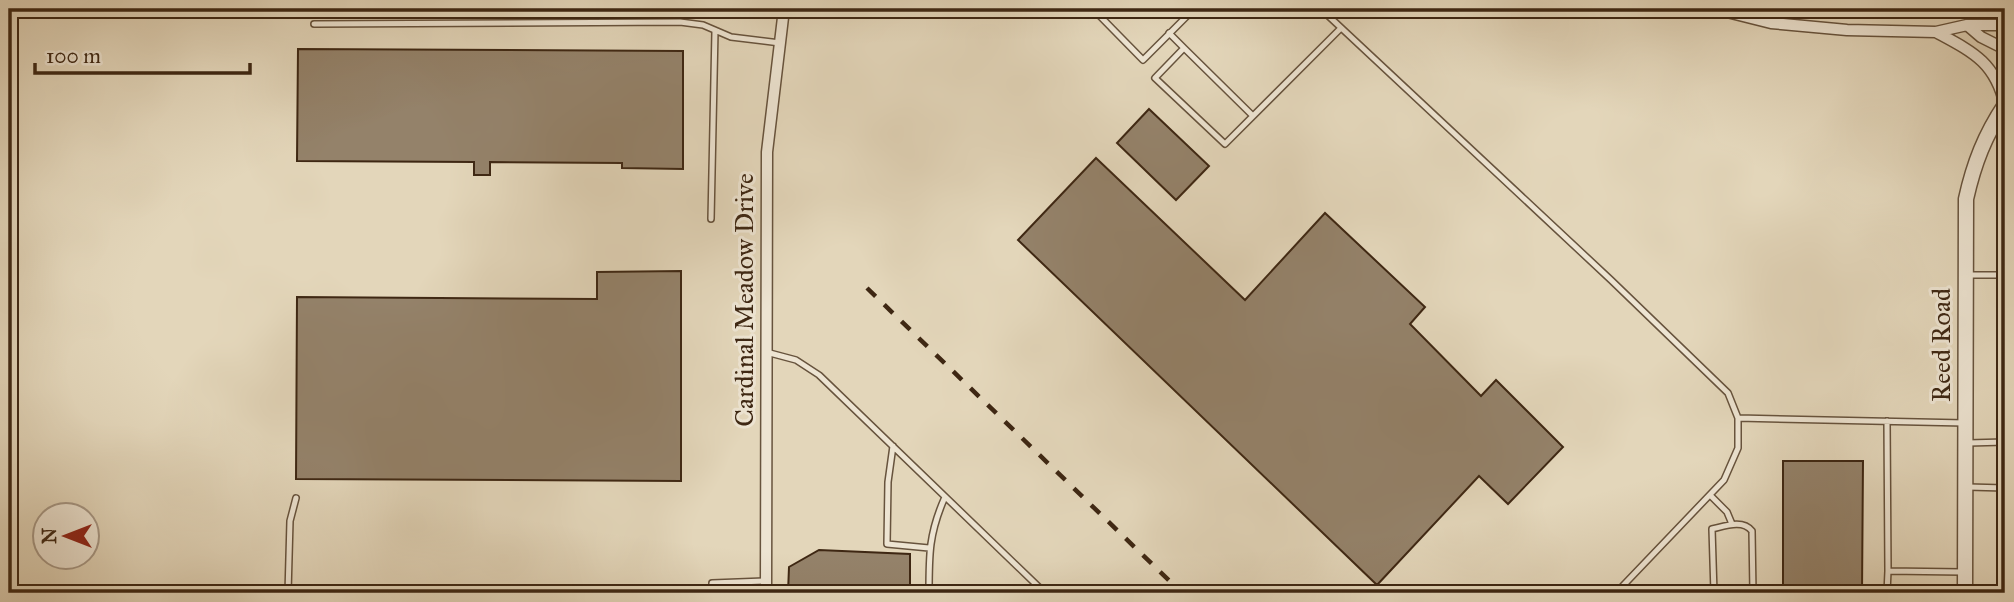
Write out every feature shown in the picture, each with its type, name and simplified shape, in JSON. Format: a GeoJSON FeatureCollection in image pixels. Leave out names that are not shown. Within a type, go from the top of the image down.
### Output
{"type":"FeatureCollection","features":[{"type":"Feature","properties":{"kind":"street","name":"Cardinal Meadow Drive"},"geometry":{"type":"LineString","coordinates":[[766,587],[767,152],[784,9]]}},
{"type":"Feature","properties":{"kind":"street"},"geometry":{"type":"LineString","coordinates":[[1715,9],[1771,23],[1847,30],[1936,32],[1967,25],[2005,25]]}},
{"type":"Feature","properties":{"kind":"street"},"geometry":{"type":"LineString","coordinates":[[1967,25],[1981,37],[2005,49]]}},
{"type":"Feature","properties":{"kind":"street"},"geometry":{"type":"LineString","coordinates":[[1936,32],[1973,52],[1989,66],[2001,88],[2005,105]]}},
{"type":"Feature","properties":{"kind":"street","name":"Reed Road"},"geometry":{"type":"LineString","coordinates":[[1965,593],[1966,198],[1983,143],[2005,105]]}},
{"type":"Feature","properties":{"kind":"lane"},"geometry":{"type":"LineString","coordinates":[[1093,9],[1143,60],[1194,9]]}},
{"type":"Feature","properties":{"kind":"lane"},"geometry":{"type":"LineString","coordinates":[[1321,9],[1611,279],[1728,393],[1738,418],[1738,448],[1724,480],[1616,593]]}},
{"type":"Feature","properties":{"kind":"lane"},"geometry":{"type":"LineString","coordinates":[[313,24],[680,22],[704,25],[731,37],[780,43]]}},
{"type":"Feature","properties":{"kind":"lane"},"geometry":{"type":"LineString","coordinates":[[1184,48],[1155,78],[1225,144],[1341,28]]}},
{"type":"Feature","properties":{"kind":"lane"},"geometry":{"type":"LineString","coordinates":[[711,219],[715,31]]}},
{"type":"Feature","properties":{"kind":"lane"},"geometry":{"type":"LineString","coordinates":[[1170,33],[1253,116]]}},
{"type":"Feature","properties":{"kind":"lane"},"geometry":{"type":"LineString","coordinates":[[1965,275],[2005,275]]}},
{"type":"Feature","properties":{"kind":"lane"},"geometry":{"type":"LineString","coordinates":[[766,352],[796,360],[820,375],[1045,593]]}},
{"type":"Feature","properties":{"kind":"lane"},"geometry":{"type":"LineString","coordinates":[[1738,418],[1965,423]]}},
{"type":"Feature","properties":{"kind":"lane"},"geometry":{"type":"LineString","coordinates":[[1886,421],[1887,593]]}},
{"type":"Feature","properties":{"kind":"lane"},"geometry":{"type":"LineString","coordinates":[[1965,443],[2005,442]]}},
{"type":"Feature","properties":{"kind":"lane"},"geometry":{"type":"LineString","coordinates":[[893,446],[888,482],[887,544],[929,548]]}},
{"type":"Feature","properties":{"kind":"lane"},"geometry":{"type":"LineString","coordinates":[[1965,487],[2005,488]]}},
{"type":"Feature","properties":{"kind":"lane"},"geometry":{"type":"LineString","coordinates":[[1710,495],[1727,512],[1732,524]]}},
{"type":"Feature","properties":{"kind":"lane"},"geometry":{"type":"LineString","coordinates":[[929,593],[929,548],[936,518],[946,497]]}},
{"type":"Feature","properties":{"kind":"lane"},"geometry":{"type":"LineString","coordinates":[[288,593],[290,521],[296,498]]}},
{"type":"Feature","properties":{"kind":"lane"},"geometry":{"type":"LineString","coordinates":[[1714,593],[1712,529],[1732,524],[1747,526],[1752,531],[1754,593]]}},
{"type":"Feature","properties":{"kind":"lane"},"geometry":{"type":"LineString","coordinates":[[1888,571],[1965,572]]}},
{"type":"Feature","properties":{"kind":"lane"},"geometry":{"type":"LineString","coordinates":[[712,593],[712,583],[766,587]]}},
{"type":"Feature","properties":{"kind":"building"},"geometry":{"type":"Polygon","coordinates":[[[298,49],[683,51],[683,169],[622,168],[622,163],[490,162],[490,175],[474,175],[474,162],[297,161],[298,49]]]}},
{"type":"Feature","properties":{"kind":"building"},"geometry":{"type":"Polygon","coordinates":[[[1149,109],[1209,166],[1176,200],[1117,143],[1149,109]]]}},
{"type":"Feature","properties":{"kind":"building"},"geometry":{"type":"Polygon","coordinates":[[[1096,158],[1245,300],[1325,213],[1425,307],[1410,324],[1481,396],[1496,380],[1563,447],[1508,504],[1479,476],[1377,585],[1018,240],[1096,158]]]}},
{"type":"Feature","properties":{"kind":"building"},"geometry":{"type":"Polygon","coordinates":[[[681,271],[681,481],[296,479],[297,297],[597,299],[597,272],[681,271]]]}},
{"type":"Feature","properties":{"kind":"building"},"geometry":{"type":"Polygon","coordinates":[[[1783,461],[1863,461],[1862,593],[1783,593],[1783,461]]]}},
{"type":"Feature","properties":{"kind":"building"},"geometry":{"type":"Polygon","coordinates":[[[819,550],[910,554],[910,593],[788,593],[789,567],[819,550]]]}},
{"type":"Feature","properties":{"kind":"railway"},"geometry":{"type":"LineString","coordinates":[[867,288],[1182,593]]}}]}
